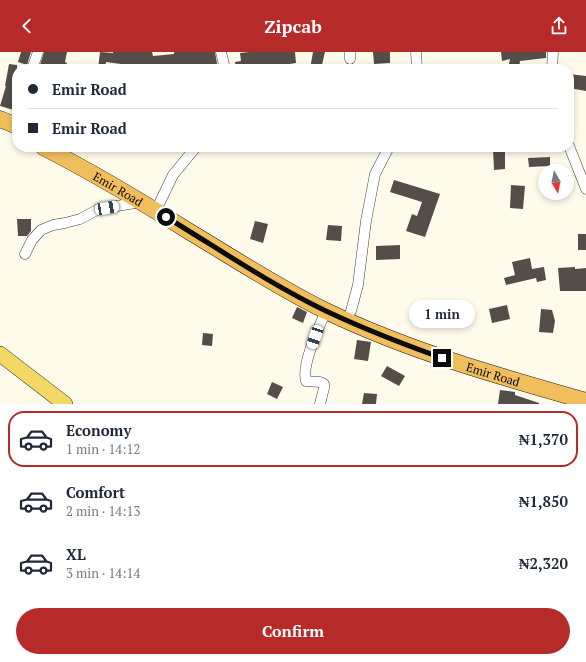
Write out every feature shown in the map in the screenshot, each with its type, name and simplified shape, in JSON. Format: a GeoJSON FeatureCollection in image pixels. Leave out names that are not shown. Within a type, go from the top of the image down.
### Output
{"type":"FeatureCollection","features":[{"type":"Feature","properties":{"kind":"highway","name":"Emir Road"},"geometry":{"type":"LineString","coordinates":[[53,152],[141,202],[250,269],[326,311],[377,333],[442,358],[497,376],[586,397]]}},
{"type":"Feature","properties":{"kind":"highway","name":"Emir Road"},"geometry":{"type":"LineString","coordinates":[[72,152],[160,202],[278,274],[323,298],[417,338],[586,397]]}},
{"type":"Feature","properties":{"kind":"main road"},"geometry":{"type":"LineString","coordinates":[[0,354],[65,404]]}},
{"type":"Feature","properties":{"kind":"main road"},"geometry":{"type":"LineString","coordinates":[[0,366],[50,404]]}},
{"type":"Feature","properties":{"kind":"street"},"geometry":{"type":"LineString","coordinates":[[34,64],[38,52]]}},
{"type":"Feature","properties":{"kind":"street"},"geometry":{"type":"LineString","coordinates":[[221,52],[224,64]]}},
{"type":"Feature","properties":{"kind":"street"},"geometry":{"type":"LineString","coordinates":[[416,52],[417,64]]}},
{"type":"Feature","properties":{"kind":"street"},"geometry":{"type":"LineString","coordinates":[[552,64],[553,52]]}},
{"type":"Feature","properties":{"kind":"street"},"geometry":{"type":"LineString","coordinates":[[160,202],[173,175],[192,152]]}},
{"type":"Feature","properties":{"kind":"street"},"geometry":{"type":"LineString","coordinates":[[351,311],[358,285],[366,221],[376,174],[387,152]]}},
{"type":"Feature","properties":{"kind":"street"},"geometry":{"type":"LineString","coordinates":[[571,152],[586,189]]}},
{"type":"Feature","properties":{"kind":"street"},"geometry":{"type":"LineString","coordinates":[[25,254],[32,240],[41,230],[53,225],[80,218],[99,209],[141,202]]}},
{"type":"Feature","properties":{"kind":"street"},"geometry":{"type":"LineString","coordinates":[[320,404],[324,384],[306,380],[304,376],[308,359],[326,311]]}},
{"type":"Feature","properties":{"kind":"building"},"geometry":{"type":"Polygon","coordinates":[[[21,52],[31,52],[27,64],[18,62],[21,52]]]}},
{"type":"Feature","properties":{"kind":"building"},"geometry":{"type":"Polygon","coordinates":[[[44,52],[67,52],[65,62],[67,64],[40,64],[44,52]]]}},
{"type":"Feature","properties":{"kind":"building"},"geometry":{"type":"Polygon","coordinates":[[[100,52],[152,52],[153,56],[174,54],[174,52],[215,52],[217,64],[121,64],[106,62],[106,64],[99,64],[100,52]]]}},
{"type":"Feature","properties":{"kind":"building"},"geometry":{"type":"Polygon","coordinates":[[[295,52],[296,63],[235,64],[235,62],[241,61],[240,53],[295,52]]]}},
{"type":"Feature","properties":{"kind":"building"},"geometry":{"type":"Polygon","coordinates":[[[313,52],[325,52],[322,64],[311,64],[313,52]]]}},
{"type":"Feature","properties":{"kind":"building"},"geometry":{"type":"Polygon","coordinates":[[[373,52],[390,52],[390,63],[374,64],[373,52]]]}},
{"type":"Feature","properties":{"kind":"building"},"geometry":{"type":"Polygon","coordinates":[[[501,52],[546,52],[546,58],[520,61],[520,64],[509,64],[510,59],[502,61],[501,52]]]}},
{"type":"Feature","properties":{"kind":"building"},"geometry":{"type":"Polygon","coordinates":[[[9,64],[12,64],[12,110],[0,106],[9,64]]]}},
{"type":"Feature","properties":{"kind":"building"},"geometry":{"type":"Polygon","coordinates":[[[574,75],[586,76],[586,91],[574,89],[574,75]]]}},
{"type":"Feature","properties":{"kind":"building"},"geometry":{"type":"Polygon","coordinates":[[[493,152],[505,152],[505,169],[494,170],[493,152]]]}},
{"type":"Feature","properties":{"kind":"building"},"geometry":{"type":"Polygon","coordinates":[[[550,157],[550,164],[538,164],[538,167],[529,167],[528,158],[550,157]]]}},
{"type":"Feature","properties":{"kind":"building"},"geometry":{"type":"Polygon","coordinates":[[[394,180],[440,194],[425,237],[406,231],[412,214],[417,216],[422,202],[390,192],[394,180]]]}},
{"type":"Feature","properties":{"kind":"building"},"geometry":{"type":"Polygon","coordinates":[[[511,185],[525,186],[523,209],[510,208],[511,185]]]}},
{"type":"Feature","properties":{"kind":"building"},"geometry":{"type":"Polygon","coordinates":[[[17,219],[31,219],[31,231],[27,236],[18,236],[17,219]]]}},
{"type":"Feature","properties":{"kind":"building"},"geometry":{"type":"Polygon","coordinates":[[[255,221],[268,224],[263,243],[250,239],[255,221]]]}},
{"type":"Feature","properties":{"kind":"building"},"geometry":{"type":"Polygon","coordinates":[[[328,225],[342,226],[341,241],[326,240],[328,225]]]}},
{"type":"Feature","properties":{"kind":"building"},"geometry":{"type":"Polygon","coordinates":[[[578,234],[586,234],[586,250],[578,250],[578,234]]]}},
{"type":"Feature","properties":{"kind":"building"},"geometry":{"type":"Polygon","coordinates":[[[400,245],[400,259],[376,260],[376,246],[400,245]]]}},
{"type":"Feature","properties":{"kind":"building"},"geometry":{"type":"Polygon","coordinates":[[[530,258],[532,269],[544,267],[546,280],[537,282],[536,278],[506,285],[504,278],[515,275],[512,262],[530,258]]]}},
{"type":"Feature","properties":{"kind":"building"},"geometry":{"type":"Polygon","coordinates":[[[575,267],[575,269],[586,268],[586,291],[560,291],[558,268],[575,267]]]}},
{"type":"Feature","properties":{"kind":"building"},"geometry":{"type":"Polygon","coordinates":[[[507,305],[510,319],[492,323],[489,309],[507,305]]]}},
{"type":"Feature","properties":{"kind":"building"},"geometry":{"type":"Polygon","coordinates":[[[297,307],[307,312],[303,323],[292,318],[297,307]]]}},
{"type":"Feature","properties":{"kind":"building"},"geometry":{"type":"Polygon","coordinates":[[[541,309],[552,310],[555,321],[553,333],[539,332],[541,309]]]}},
{"type":"Feature","properties":{"kind":"building"},"geometry":{"type":"Polygon","coordinates":[[[203,333],[213,334],[212,346],[202,345],[203,333]]]}},
{"type":"Feature","properties":{"kind":"building"},"geometry":{"type":"Polygon","coordinates":[[[357,340],[371,342],[368,361],[354,359],[357,340]]]}},
{"type":"Feature","properties":{"kind":"building"},"geometry":{"type":"Polygon","coordinates":[[[387,366],[405,376],[399,386],[381,376],[387,366]]]}},
{"type":"Feature","properties":{"kind":"building"},"geometry":{"type":"Polygon","coordinates":[[[272,382],[283,387],[277,399],[267,394],[272,382]]]}},
{"type":"Feature","properties":{"kind":"building"},"geometry":{"type":"Polygon","coordinates":[[[500,390],[515,392],[515,395],[539,404],[498,404],[500,390]]]}},
{"type":"Feature","properties":{"kind":"building"},"geometry":{"type":"Polygon","coordinates":[[[364,393],[377,394],[376,404],[362,404],[364,393]]]}},
{"type":"Feature","properties":{"kind":"route"},"geometry":{"type":"LineString","coordinates":[[166,217],[244,266],[326,311],[442,358]]}}]}
